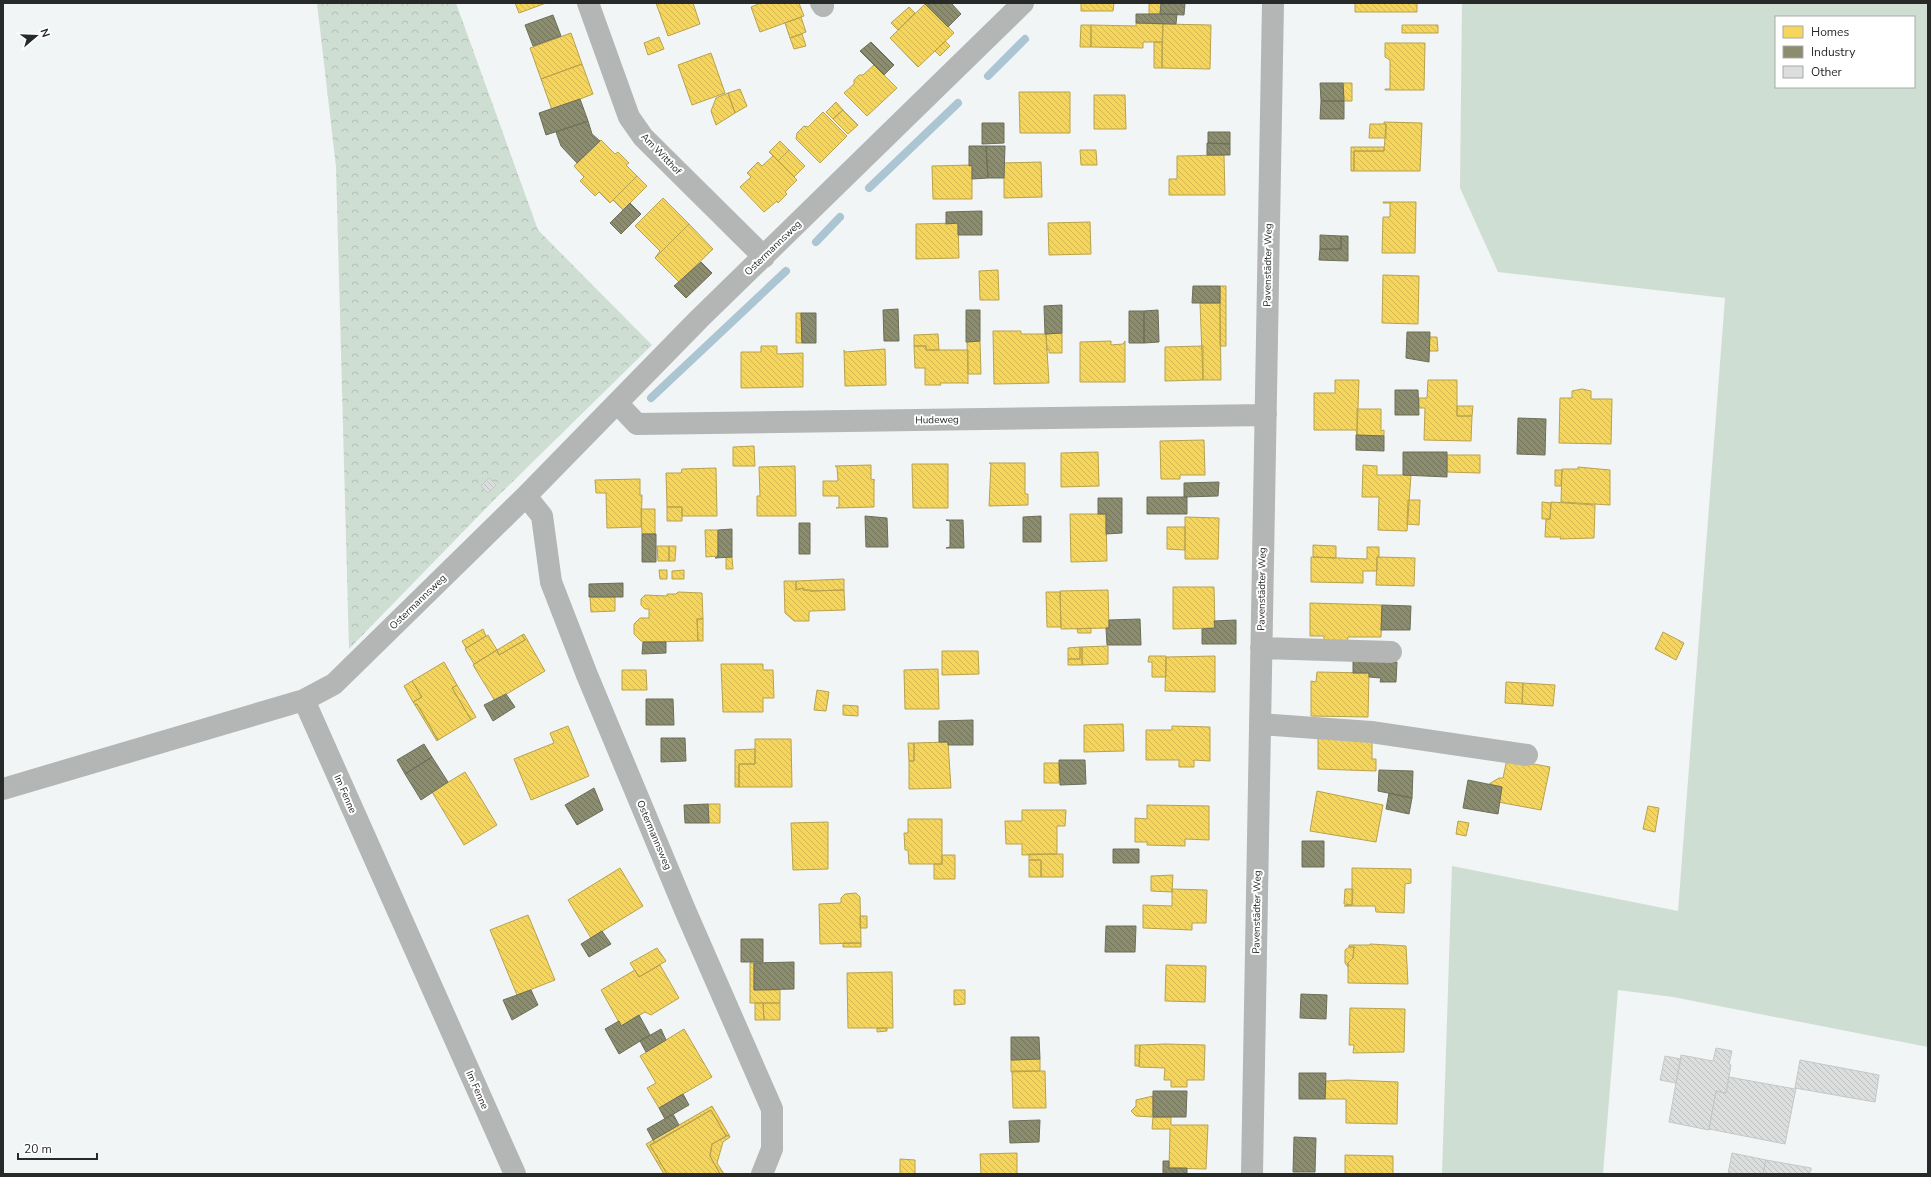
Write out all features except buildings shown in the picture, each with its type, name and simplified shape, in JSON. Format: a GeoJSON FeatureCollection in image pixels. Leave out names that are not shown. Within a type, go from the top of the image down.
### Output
{"type":"FeatureCollection","features":[{"type":"Feature","properties":{"kind":"street","name":"Am Witthof"},"geometry":{"type":"LineString","coordinates":[[588,3],[629,117],[640,132],[764,257]]}},
{"type":"Feature","properties":{"kind":"street","name":"Ostermannsweg"},"geometry":{"type":"LineString","coordinates":[[304,700],[334,684],[526,496],[699,319],[1023,3]]}},
{"type":"Feature","properties":{"kind":"street","name":"Pavenstädter Weg"},"geometry":{"type":"LineString","coordinates":[[1252,1174],[1273,3]]}},
{"type":"Feature","properties":{"kind":"street","name":"Hudeweg"},"geometry":{"type":"LineString","coordinates":[[617,403],[637,424],[1266,415]]}},
{"type":"Feature","properties":{"kind":"street","name":"Ostermannsweg"},"geometry":{"type":"LineString","coordinates":[[526,496],[542,516],[551,582],[587,675],[685,910],[772,1109],[772,1149],[762,1174]]}},
{"type":"Feature","properties":{"kind":"street"},"geometry":{"type":"LineString","coordinates":[[1261,648],[1391,652]]}},
{"type":"Feature","properties":{"kind":"street"},"geometry":{"type":"LineString","coordinates":[[3,789],[304,700]]}},
{"type":"Feature","properties":{"kind":"street","name":"Im Fenne"},"geometry":{"type":"LineString","coordinates":[[304,700],[515,1174]]}},
{"type":"Feature","properties":{"kind":"street"},"geometry":{"type":"LineString","coordinates":[[1260,724],[1371,732],[1527,755]]}},
{"type":"Feature","properties":{"kind":"green space"},"geometry":{"type":"Polygon","coordinates":[[[317,3],[456,3],[538,230],[652,345],[495,499],[349,649],[336,167],[317,3]]]}},
{"type":"Feature","properties":{"kind":"green space"},"geometry":{"type":"Polygon","coordinates":[[[1462,3],[1928,3],[1928,1047],[1673,997],[1618,990],[1603,1174],[1442,1174],[1452,866],[1678,911],[1725,298],[1498,272],[1460,188],[1462,3]]]}},
{"type":"Feature","properties":{"kind":"waterway"},"geometry":{"type":"LineString","coordinates":[[988,76],[1025,39]]}},
{"type":"Feature","properties":{"kind":"waterway"},"geometry":{"type":"LineString","coordinates":[[869,188],[958,103]]}},
{"type":"Feature","properties":{"kind":"waterway"},"geometry":{"type":"LineString","coordinates":[[816,242],[840,217]]}},
{"type":"Feature","properties":{"kind":"waterway"},"geometry":{"type":"LineString","coordinates":[[651,398],[786,271]]}}]}
